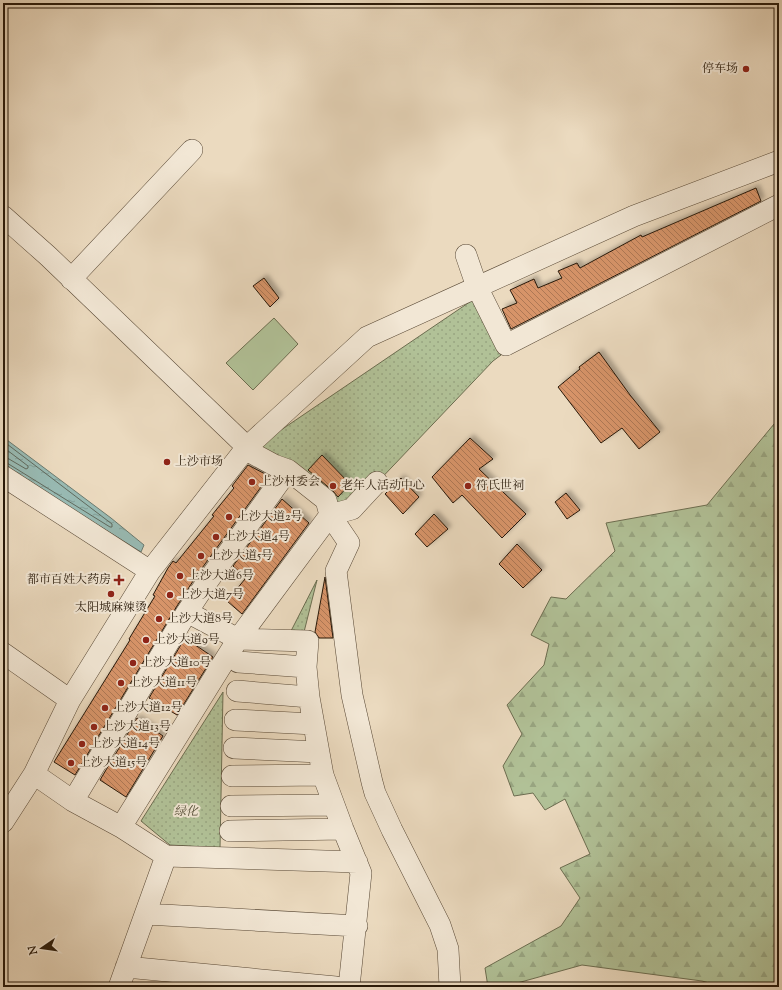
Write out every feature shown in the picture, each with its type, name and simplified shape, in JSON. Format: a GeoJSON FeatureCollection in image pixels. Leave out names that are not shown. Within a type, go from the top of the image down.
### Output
{"type":"FeatureCollection","features":[{"type":"Feature","properties":{"kind":"street"},"geometry":{"type":"LineString","coordinates":[[71,279],[192,150]]}},
{"type":"Feature","properties":{"kind":"street"},"geometry":{"type":"LineString","coordinates":[[3,822],[34,774],[70,700],[150,571],[247,447],[367,338],[634,216],[779,162]]}},
{"type":"Feature","properties":{"kind":"street"},"geometry":{"type":"LineString","coordinates":[[466,255],[477,287],[506,345],[779,205]]}},
{"type":"Feature","properties":{"kind":"street"},"geometry":{"type":"LineString","coordinates":[[3,216],[48,256],[247,447],[250,452],[274,465],[288,470],[326,500],[330,514],[349,543],[336,571],[352,695],[375,793],[440,925],[448,948],[450,987]]}},
{"type":"Feature","properties":{"kind":"street"},"geometry":{"type":"LineString","coordinates":[[72,801],[187,612],[288,470]]}},
{"type":"Feature","properties":{"kind":"street"},"geometry":{"type":"LineString","coordinates":[[3,476],[150,571]]}},
{"type":"Feature","properties":{"kind":"street"},"geometry":{"type":"LineString","coordinates":[[121,827],[238,638],[330,514],[352,509],[377,482]]}},
{"type":"Feature","properties":{"kind":"street"},"geometry":{"type":"LineString","coordinates":[[187,612],[238,638],[308,641],[306,667],[309,697],[324,775],[343,829],[362,872],[349,987]]}},
{"type":"Feature","properties":{"kind":"street"},"geometry":{"type":"LineString","coordinates":[[3,653],[70,700]]}},
{"type":"Feature","properties":{"kind":"street"},"geometry":{"type":"LineString","coordinates":[[238,662],[306,667]]}},
{"type":"Feature","properties":{"kind":"street"},"geometry":{"type":"LineString","coordinates":[[237,691],[309,697]]}},
{"type":"Feature","properties":{"kind":"street"},"geometry":{"type":"LineString","coordinates":[[235,720],[314,724]]}},
{"type":"Feature","properties":{"kind":"street"},"geometry":{"type":"LineString","coordinates":[[234,748],[319,752]]}},
{"type":"Feature","properties":{"kind":"street"},"geometry":{"type":"LineString","coordinates":[[34,774],[72,801],[121,827],[166,856],[357,862]]}},
{"type":"Feature","properties":{"kind":"street"},"geometry":{"type":"LineString","coordinates":[[232,776],[324,775]]}},
{"type":"Feature","properties":{"kind":"street"},"geometry":{"type":"LineString","coordinates":[[231,806],[334,805]]}},
{"type":"Feature","properties":{"kind":"street"},"geometry":{"type":"LineString","coordinates":[[230,831],[343,829]]}},
{"type":"Feature","properties":{"kind":"street"},"geometry":{"type":"LineString","coordinates":[[119,987],[166,856]]}},
{"type":"Feature","properties":{"kind":"street"},"geometry":{"type":"LineString","coordinates":[[146,914],[356,926]]}},
{"type":"Feature","properties":{"kind":"street"},"geometry":{"type":"LineString","coordinates":[[126,967],[336,987]]}},
{"type":"Feature","properties":{"kind":"green space"},"geometry":{"type":"Polygon","coordinates":[[[480,295],[506,345],[501,355],[493,361],[352,509],[330,515],[253,449],[480,295]]]}},
{"type":"Feature","properties":{"kind":"green space"},"geometry":{"type":"Polygon","coordinates":[[[274,318],[298,344],[253,390],[226,363],[274,318]]]}},
{"type":"Feature","properties":{"kind":"green space"},"geometry":{"type":"Polygon","coordinates":[[[779,418],[779,987],[724,987],[702,981],[582,965],[503,987],[488,987],[485,968],[561,926],[580,898],[560,868],[590,854],[565,799],[545,810],[533,793],[514,796],[503,766],[522,734],[507,705],[544,665],[549,644],[531,635],[551,597],[566,599],[615,551],[606,523],[707,505],[779,418]]]}},
{"type":"Feature","properties":{"kind":"green space"},"geometry":{"type":"Polygon","coordinates":[[[317,580],[304,632],[291,631],[317,580]]]}},
{"type":"Feature","properties":{"kind":"green space","name":"绿化"},"geometry":{"type":"Polygon","coordinates":[[[223,692],[220,848],[170,845],[141,821],[223,692]]]}},
{"type":"Feature","properties":{"kind":"water"},"geometry":{"type":"Polygon","coordinates":[[[3,437],[111,518],[144,545],[141,552],[3,466],[3,437]]]}},
{"type":"Feature","properties":{"kind":"building"},"geometry":{"type":"Polygon","coordinates":[[[756,188],[761,201],[511,329],[502,309],[517,303],[510,290],[534,279],[538,288],[562,278],[558,271],[577,263],[580,268],[641,235],[642,237],[756,188]]]}},
{"type":"Feature","properties":{"kind":"building"},"geometry":{"type":"Polygon","coordinates":[[[264,278],[279,298],[270,307],[253,286],[264,278]]]}},
{"type":"Feature","properties":{"kind":"building"},"geometry":{"type":"Polygon","coordinates":[[[599,352],[630,395],[660,432],[639,449],[622,428],[601,443],[558,387],[580,369],[579,367],[599,352]]]}},
{"type":"Feature","properties":{"kind":"building","name":"符氏世祠"},"geometry":{"type":"Polygon","coordinates":[[[470,438],[493,459],[479,469],[526,514],[502,538],[462,495],[453,503],[432,477],[470,438]]]}},
{"type":"Feature","properties":{"kind":"building","name":"老年人活动中心"},"geometry":{"type":"Polygon","coordinates":[[[322,455],[350,484],[338,497],[308,470],[322,455]]]}},
{"type":"Feature","properties":{"kind":"building"},"geometry":{"type":"Polygon","coordinates":[[[248,465],[269,476],[197,575],[75,775],[54,762],[130,640],[129,639],[155,596],[153,595],[168,568],[173,561],[176,563],[214,516],[212,515],[234,488],[232,486],[248,465]]]}},
{"type":"Feature","properties":{"kind":"building"},"geometry":{"type":"Polygon","coordinates":[[[401,478],[419,497],[403,514],[385,494],[401,478]]]}},
{"type":"Feature","properties":{"kind":"building"},"geometry":{"type":"Polygon","coordinates":[[[566,493],[580,510],[567,519],[555,502],[566,493]]]}},
{"type":"Feature","properties":{"kind":"building"},"geometry":{"type":"Polygon","coordinates":[[[282,499],[309,523],[242,614],[227,601],[245,579],[245,577],[233,566],[282,499]]]}},
{"type":"Feature","properties":{"kind":"building"},"geometry":{"type":"Polygon","coordinates":[[[434,514],[448,529],[427,547],[415,534],[434,514]]]}},
{"type":"Feature","properties":{"kind":"building"},"geometry":{"type":"Polygon","coordinates":[[[517,544],[542,570],[523,588],[499,564],[517,544]]]}},
{"type":"Feature","properties":{"kind":"building"},"geometry":{"type":"Polygon","coordinates":[[[325,577],[333,638],[319,638],[315,632],[325,577]]]}},
{"type":"Feature","properties":{"kind":"building"},"geometry":{"type":"Polygon","coordinates":[[[185,638],[213,657],[177,715],[149,698],[185,638]]]}},
{"type":"Feature","properties":{"kind":"building"},"geometry":{"type":"Polygon","coordinates":[[[137,718],[163,736],[126,797],[100,780],[137,718]]]}},
{"type":"Feature","properties":{"kind":"place","name":"停车场"},"geometry":{"type":"Point","coordinates":[746,69]}},
{"type":"Feature","properties":{"kind":"place","name":"上沙市场"},"geometry":{"type":"Point","coordinates":[167,462]}},
{"type":"Feature","properties":{"kind":"place","name":"上沙村委会"},"geometry":{"type":"Point","coordinates":[252,482]}},
{"type":"Feature","properties":{"kind":"place","name":"老年人活动中心"},"geometry":{"type":"Point","coordinates":[333,486]}},
{"type":"Feature","properties":{"kind":"place","name":"符氏世祠"},"geometry":{"type":"Point","coordinates":[468,486]}},
{"type":"Feature","properties":{"kind":"place","name":"上沙大道2号"},"geometry":{"type":"Point","coordinates":[229,517]}},
{"type":"Feature","properties":{"kind":"place","name":"上沙大道4号"},"geometry":{"type":"Point","coordinates":[216,537]}},
{"type":"Feature","properties":{"kind":"place","name":"上沙大道5号"},"geometry":{"type":"Point","coordinates":[201,556]}},
{"type":"Feature","properties":{"kind":"place","name":"上沙大道6号"},"geometry":{"type":"Point","coordinates":[180,576]}},
{"type":"Feature","properties":{"kind":"place","name":"都市百姓大药房"},"geometry":{"type":"Point","coordinates":[119,580]}},
{"type":"Feature","properties":{"kind":"place","name":"太阳城麻辣烫"},"geometry":{"type":"Point","coordinates":[111,594]}},
{"type":"Feature","properties":{"kind":"place","name":"上沙大道7号"},"geometry":{"type":"Point","coordinates":[170,595]}},
{"type":"Feature","properties":{"kind":"place","name":"上沙大道8号"},"geometry":{"type":"Point","coordinates":[159,619]}},
{"type":"Feature","properties":{"kind":"place","name":"上沙大道9号"},"geometry":{"type":"Point","coordinates":[146,640]}},
{"type":"Feature","properties":{"kind":"place","name":"上沙大道10号"},"geometry":{"type":"Point","coordinates":[133,663]}},
{"type":"Feature","properties":{"kind":"place","name":"上沙大道11号"},"geometry":{"type":"Point","coordinates":[121,683]}},
{"type":"Feature","properties":{"kind":"place","name":"上沙大道12号"},"geometry":{"type":"Point","coordinates":[105,708]}},
{"type":"Feature","properties":{"kind":"place","name":"上沙大道13号"},"geometry":{"type":"Point","coordinates":[94,727]}},
{"type":"Feature","properties":{"kind":"place","name":"上沙大道14号"},"geometry":{"type":"Point","coordinates":[82,744]}},
{"type":"Feature","properties":{"kind":"place","name":"上沙大道15号"},"geometry":{"type":"Point","coordinates":[71,763]}}]}
